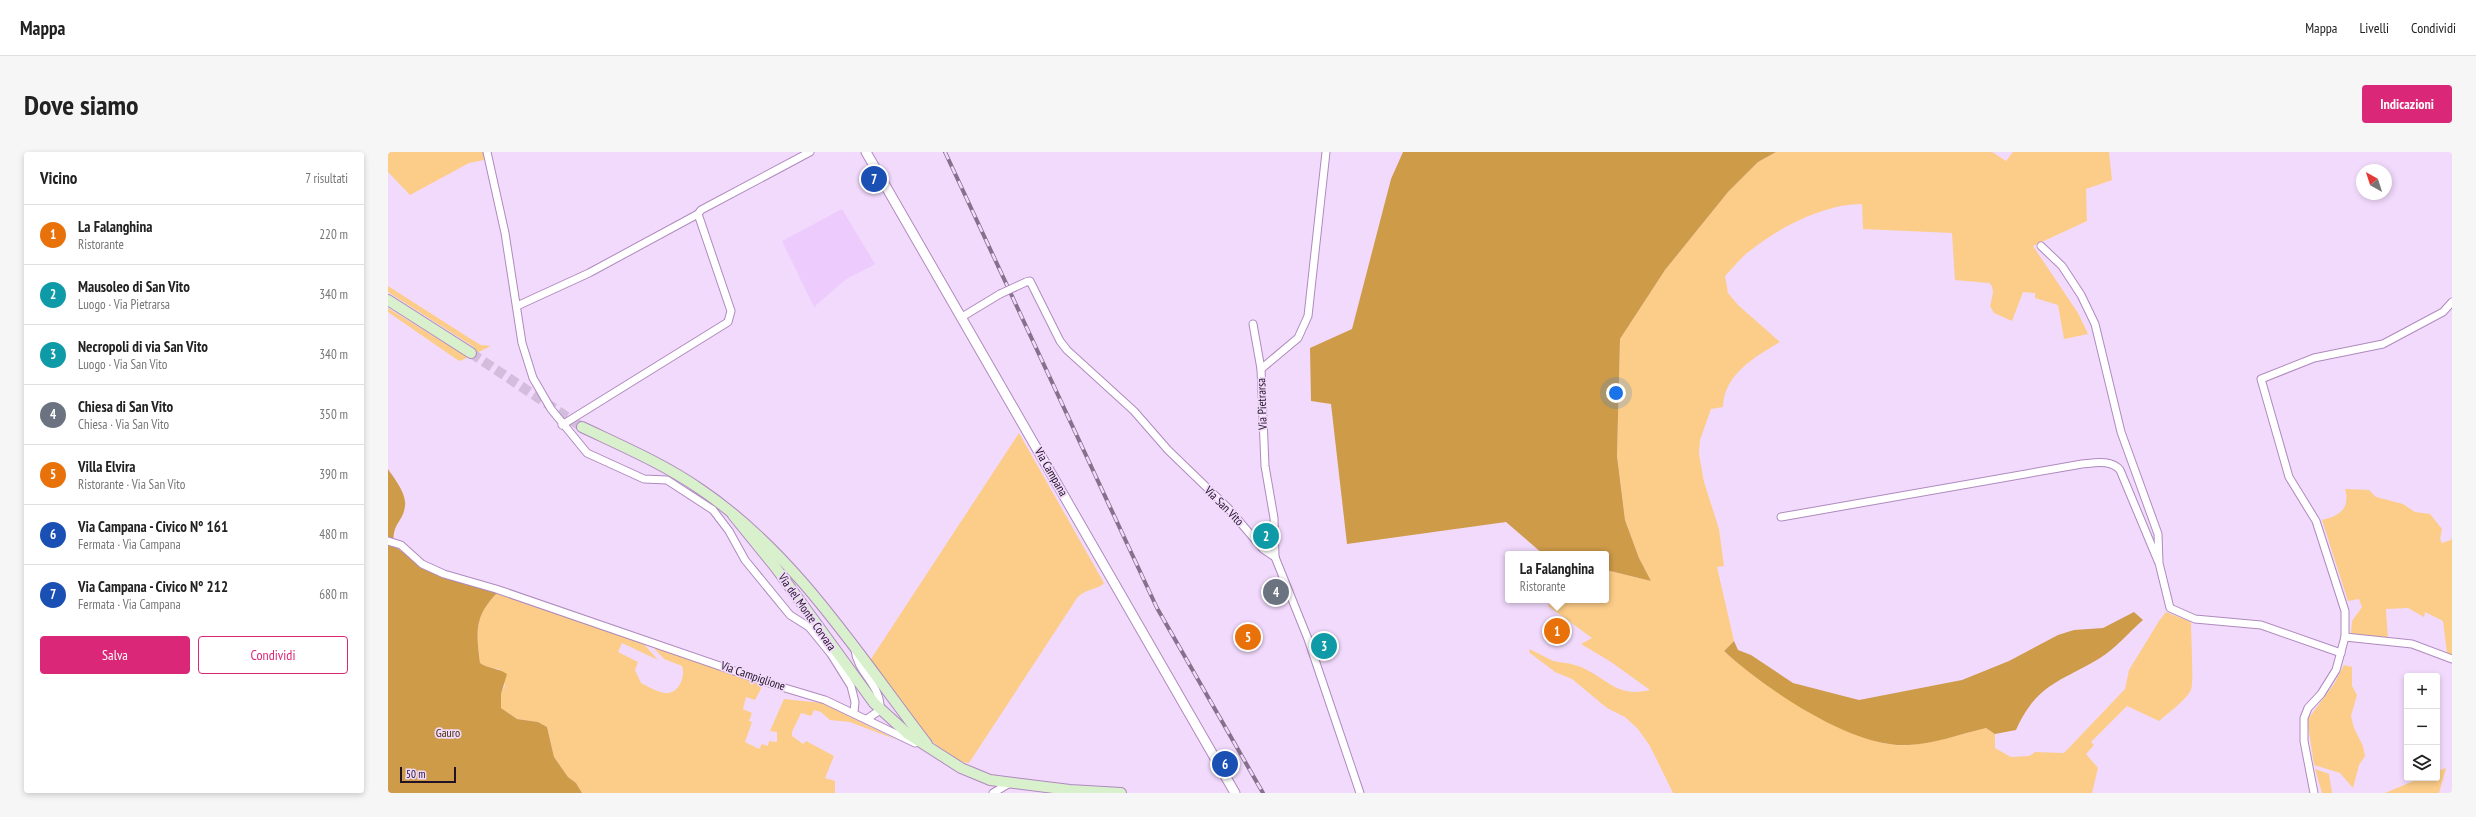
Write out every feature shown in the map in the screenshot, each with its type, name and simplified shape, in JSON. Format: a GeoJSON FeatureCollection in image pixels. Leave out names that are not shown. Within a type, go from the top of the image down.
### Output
{"type":"FeatureCollection","features":[{"type":"Feature","properties":{"kind":"main road"},"geometry":{"type":"LineString","coordinates":[[388,300],[471,353]]}},
{"type":"Feature","properties":{"kind":"main road","name":"Via del Monte Corvara"},"geometry":{"type":"LineString","coordinates":[[582,427],[699,488],[747,524],[784,560],[932,751]]}},
{"type":"Feature","properties":{"kind":"main road","name":"Via del Monte Corvara"},"geometry":{"type":"LineString","coordinates":[[733,515],[776,568],[849,672],[880,710],[908,734],[932,751]]}},
{"type":"Feature","properties":{"kind":"main road","name":"Via Campiglione"},"geometry":{"type":"LineString","coordinates":[[932,751],[961,768],[990,780],[1121,793]]}},
{"type":"Feature","properties":{"kind":"street"},"geometry":{"type":"LineString","coordinates":[[487,152],[505,234],[518,306],[522,343],[533,378],[562,425],[587,452],[644,479],[667,480],[713,510],[729,531],[745,560],[790,615],[809,627],[831,654],[850,686],[856,702],[854,712]]}},
{"type":"Feature","properties":{"kind":"street"},"geometry":{"type":"LineString","coordinates":[[518,306],[589,272],[810,152]]}},
{"type":"Feature","properties":{"kind":"street","name":"Via Campana"},"geometry":{"type":"LineString","coordinates":[[866,152],[962,316],[1235,793]]}},
{"type":"Feature","properties":{"kind":"street","name":"Via Pietrarsa"},"geometry":{"type":"LineString","coordinates":[[1275,557],[1274,518],[1265,466],[1261,369],[1298,338],[1308,316],[1327,152]]}},
{"type":"Feature","properties":{"kind":"street"},"geometry":{"type":"LineString","coordinates":[[562,425],[728,322],[731,311],[698,214]]}},
{"type":"Feature","properties":{"kind":"street"},"geometry":{"type":"LineString","coordinates":[[2041,246],[2062,266],[2074,283],[2095,324],[2121,432],[2158,534],[2159,563]]}},
{"type":"Feature","properties":{"kind":"street","name":"Via San Vito"},"geometry":{"type":"LineString","coordinates":[[962,316],[1000,294],[1028,281],[1060,341],[1067,350],[1131,408],[1168,450],[1228,508],[1263,549],[1275,557],[1308,639],[1360,793]]}},
{"type":"Feature","properties":{"kind":"street"},"geometry":{"type":"LineString","coordinates":[[2314,793],[2304,741],[2304,718],[2308,708],[2321,694],[2336,670],[2345,637],[2345,611],[2316,521],[2289,477],[2261,387],[2260,379],[2314,358],[2384,344],[2443,312],[2452,302]]}},
{"type":"Feature","properties":{"kind":"street"},"geometry":{"type":"LineString","coordinates":[[1253,324],[1261,369]]}},
{"type":"Feature","properties":{"kind":"street"},"geometry":{"type":"LineString","coordinates":[[1781,517],[2082,464],[2104,462],[2114,465],[2120,470],[2159,563],[2170,608],[2195,619],[2261,624],[2341,653]]}},
{"type":"Feature","properties":{"kind":"street","name":"Via Campiglione"},"geometry":{"type":"LineString","coordinates":[[388,541],[400,545],[422,564],[444,574],[496,589],[825,700],[854,712],[932,751]]}},
{"type":"Feature","properties":{"kind":"street"},"geometry":{"type":"LineString","coordinates":[[2345,637],[2412,644],[2452,659]]}},
{"type":"Feature","properties":{"kind":"street","name":"Via del Monte Corvara"},"geometry":{"type":"LineString","coordinates":[[855,650],[858,663],[877,690],[881,702],[880,710]]}},
{"type":"Feature","properties":{"kind":"street"},"geometry":{"type":"LineString","coordinates":[[867,719],[880,710]]}},
{"type":"Feature","properties":{"kind":"street"},"geometry":{"type":"LineString","coordinates":[[993,793],[1010,783]]}},
{"type":"Feature","properties":{"kind":"shaded area"},"geometry":{"type":"Polygon","coordinates":[[[388,152],[483,152],[484,160],[469,163],[410,195],[388,172],[388,152]]]}},
{"type":"Feature","properties":{"kind":"shaded area"},"geometry":{"type":"Polygon","coordinates":[[[1776,152],[1992,152],[2006,161],[2013,152],[2109,152],[2112,180],[2086,189],[2087,221],[2033,246],[2078,313],[2088,334],[2064,339],[2058,305],[2035,298],[2035,293],[2023,292],[2012,321],[1994,313],[1990,306],[1993,293],[1992,286],[1989,283],[1955,280],[1952,233],[1863,229],[1862,204],[1848,205],[1818,212],[1789,225],[1763,241],[1747,253],[1725,276],[1728,293],[1738,305],[1780,342],[1751,360],[1742,368],[1729,385],[1725,395],[1723,407],[1711,409],[1700,440],[1699,454],[1704,482],[1719,529],[1724,566],[1717,567],[1734,641],[1724,651],[1761,681],[1785,697],[1811,713],[1863,737],[1887,744],[1908,745],[1938,740],[1986,728],[1995,734],[1995,748],[2011,757],[2029,756],[2035,752],[2064,753],[2125,689],[2129,670],[2166,612],[2191,622],[2191,690],[2180,703],[2159,721],[2127,706],[2091,742],[2094,745],[2086,754],[2098,768],[2092,793],[1673,793],[1650,746],[1638,729],[1625,717],[1607,708],[1572,679],[1555,672],[1530,653],[1529,649],[1554,661],[1581,667],[1613,686],[1621,689],[1639,692],[1650,690],[1611,662],[1581,644],[1592,638],[1548,606],[1550,603],[1609,603],[1609,571],[1651,581],[1639,558],[1625,520],[1617,456],[1620,339],[1665,270],[1728,192],[1758,162],[1776,152]]]}},
{"type":"Feature","properties":{"kind":"shaded area"},"geometry":{"type":"Polygon","coordinates":[[[842,209],[875,264],[845,280],[814,307],[782,241],[842,209]]]}},
{"type":"Feature","properties":{"kind":"shaded area"},"geometry":{"type":"Polygon","coordinates":[[[388,286],[474,341],[481,345],[491,346],[460,361],[456,359],[388,312],[388,308],[467,357],[474,347],[388,292],[388,286]]]}},
{"type":"Feature","properties":{"kind":"shaded area"},"geometry":{"type":"Polygon","coordinates":[[[1019,433],[1104,583],[1099,587],[1084,592],[1077,598],[969,763],[956,759],[928,736],[901,705],[869,662],[1019,433]]]}},
{"type":"Feature","properties":{"kind":"shaded area"},"geometry":{"type":"Polygon","coordinates":[[[2345,489],[2369,490],[2376,497],[2403,504],[2415,512],[2430,514],[2442,529],[2440,539],[2442,543],[2451,540],[2452,537],[2452,656],[2447,653],[2443,621],[2425,612],[2424,617],[2408,608],[2386,609],[2388,640],[2351,634],[2352,621],[2362,607],[2359,599],[2348,601],[2322,520],[2338,514],[2345,507],[2345,489]]]}},
{"type":"Feature","properties":{"kind":"shaded area"},"geometry":{"type":"Polygon","coordinates":[[[498,592],[641,641],[658,660],[622,643],[618,652],[638,662],[635,670],[641,683],[659,692],[670,693],[674,691],[682,680],[683,670],[682,666],[664,659],[650,644],[763,685],[755,700],[746,697],[743,709],[752,713],[749,721],[752,722],[745,742],[759,749],[762,744],[768,746],[769,741],[777,742],[777,732],[770,731],[784,699],[822,703],[897,740],[850,722],[830,720],[821,712],[814,710],[811,716],[801,713],[792,732],[792,736],[803,744],[806,741],[834,756],[825,778],[835,781],[835,793],[582,793],[576,783],[568,777],[554,757],[547,727],[538,722],[517,719],[501,708],[501,694],[505,685],[499,669],[489,668],[480,663],[478,625],[484,609],[498,592]]]}},
{"type":"Feature","properties":{"kind":"shaded area"},"geometry":{"type":"Polygon","coordinates":[[[2344,665],[2352,667],[2352,686],[2357,695],[2351,716],[2354,728],[2363,746],[2365,756],[2359,765],[2353,788],[2340,773],[2314,765],[2308,725],[2308,719],[2334,684],[2344,665]]]}},
{"type":"Feature","properties":{"kind":"shaded area"},"geometry":{"type":"Polygon","coordinates":[[[2446,768],[2439,793],[2385,793],[2414,781],[2440,781],[2440,770],[2446,768]]]}},
{"type":"Feature","properties":{"kind":"shaded area"},"geometry":{"type":"Polygon","coordinates":[[[2315,769],[2329,774],[2332,793],[2322,793],[2315,769]]]}},
{"type":"Feature","properties":{"kind":"green space"},"geometry":{"type":"Polygon","coordinates":[[[1403,152],[1776,152],[1758,162],[1728,192],[1665,270],[1620,339],[1617,456],[1625,520],[1639,558],[1651,581],[1609,571],[1609,551],[1540,551],[1506,522],[1347,544],[1331,404],[1311,401],[1310,348],[1352,329],[1391,179],[1403,152]]]}},
{"type":"Feature","properties":{"kind":"green space","name":"Gauro"},"geometry":{"type":"Polygon","coordinates":[[[388,469],[400,486],[405,501],[404,512],[394,532],[394,546],[420,563],[443,575],[468,584],[498,592],[484,609],[478,625],[480,663],[507,674],[501,694],[501,708],[517,719],[538,722],[547,727],[554,757],[568,777],[576,783],[582,793],[388,793],[388,469]]]}},
{"type":"Feature","properties":{"kind":"green space"},"geometry":{"type":"Polygon","coordinates":[[[2134,612],[2143,620],[2106,654],[2051,685],[2032,702],[2016,730],[1995,734],[1986,728],[1937,741],[1908,745],[1886,743],[1861,737],[1810,713],[1762,682],[1724,651],[1734,641],[1738,650],[1751,655],[1793,683],[1859,700],[1962,680],[2009,661],[2058,635],[2074,630],[2103,628],[2134,612]]]}},
{"type":"Feature","properties":{"kind":"tunnel"},"geometry":{"type":"LineString","coordinates":[[471,353],[582,427]]}},
{"type":"Feature","properties":{"kind":"railway"},"geometry":{"type":"LineString","coordinates":[[945,152],[1157,608],[1263,793]]}},
{"type":"Feature","properties":{"kind":"place","name":"Via Campana - Civico N° 212"},"geometry":{"type":"Point","coordinates":[874,179]}},
{"type":"Feature","properties":{"kind":"place","name":"Mausoleo di San Vito"},"geometry":{"type":"Point","coordinates":[1266,536]}},
{"type":"Feature","properties":{"kind":"place","name":"Chiesa di San Vito"},"geometry":{"type":"Point","coordinates":[1276,592]}},
{"type":"Feature","properties":{"kind":"place","name":"La Falanghina"},"geometry":{"type":"Point","coordinates":[1557,631]}},
{"type":"Feature","properties":{"kind":"place","name":"Villa Elvira"},"geometry":{"type":"Point","coordinates":[1248,637]}},
{"type":"Feature","properties":{"kind":"place","name":"Necropoli di via San Vito"},"geometry":{"type":"Point","coordinates":[1324,646]}},
{"type":"Feature","properties":{"kind":"place","name":"Via Campana - Civico N° 161"},"geometry":{"type":"Point","coordinates":[1225,764]}}]}
